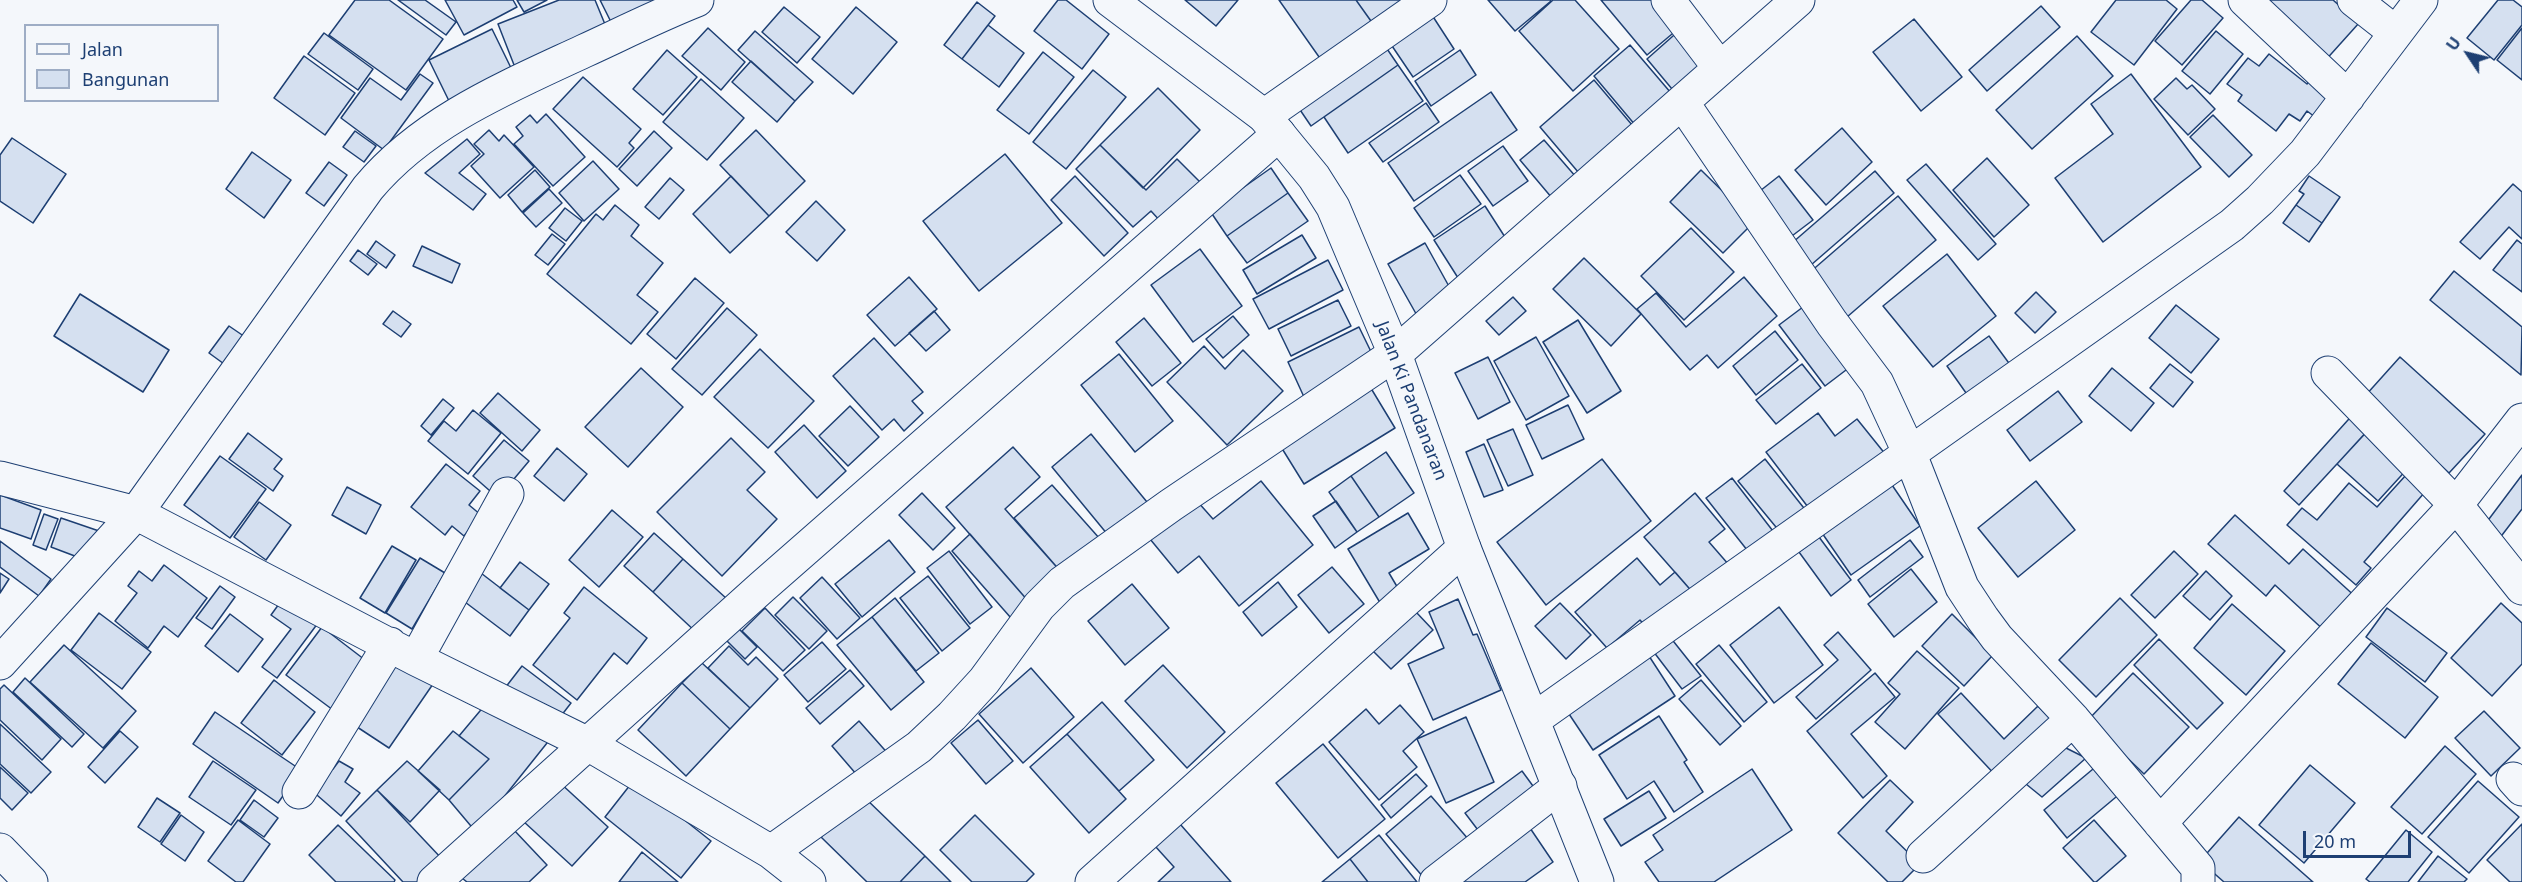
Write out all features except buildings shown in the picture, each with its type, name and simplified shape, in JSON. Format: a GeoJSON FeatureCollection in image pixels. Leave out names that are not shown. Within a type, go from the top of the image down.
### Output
{"type":"FeatureCollection","features":[{"type":"Feature","properties":{"kind":"street"},"geometry":{"type":"LineString","coordinates":[[0,663],[136,513],[368,188],[408,148],[498,91],[697,0]]}},
{"type":"Feature","properties":{"kind":"street","name":"Jalan Ki Pandanaran"},"geometry":{"type":"LineString","coordinates":[[1110,0],[1271,125],[1314,177],[1333,207],[1395,354],[1464,548],[1597,882]]}},
{"type":"Feature","properties":{"kind":"street"},"geometry":{"type":"LineString","coordinates":[[434,882],[1271,125],[1430,0]]}},
{"type":"Feature","properties":{"kind":"street"},"geometry":{"type":"LineString","coordinates":[[1668,0],[1719,68]]}},
{"type":"Feature","properties":{"kind":"street"},"geometry":{"type":"LineString","coordinates":[[771,852],[919,747],[984,681],[1039,606],[1062,583],[1171,505],[1395,354],[1798,0]]}},
{"type":"Feature","properties":{"kind":"street"},"geometry":{"type":"LineString","coordinates":[[2245,0],[2348,97]]}},
{"type":"Feature","properties":{"kind":"street"},"geometry":{"type":"LineString","coordinates":[[2354,0],[2396,33]]}},
{"type":"Feature","properties":{"kind":"street"},"geometry":{"type":"LineString","coordinates":[[1533,720],[2232,225],[2305,153],[2421,0]]}},
{"type":"Feature","properties":{"kind":"street"},"geometry":{"type":"LineString","coordinates":[[1682,102],[1832,323],[1877,383],[1909,452],[1962,587],[1997,638],[2073,719],[2198,868],[2198,882]]}},
{"type":"Feature","properties":{"kind":"street"},"geometry":{"type":"LineString","coordinates":[[2328,373],[2456,505],[2522,588]]}},
{"type":"Feature","properties":{"kind":"street"},"geometry":{"type":"LineString","coordinates":[[2160,824],[2456,505],[2522,420]]}},
{"type":"Feature","properties":{"kind":"street"},"geometry":{"type":"LineString","coordinates":[[0,478],[136,513],[403,652],[588,744],[771,852],[809,882]]}},
{"type":"Feature","properties":{"kind":"street"},"geometry":{"type":"LineString","coordinates":[[298,792],[403,652],[507,494]]}},
{"type":"Feature","properties":{"kind":"street"},"geometry":{"type":"LineString","coordinates":[[1092,882],[1464,548]]}},
{"type":"Feature","properties":{"kind":"street"},"geometry":{"type":"LineString","coordinates":[[1923,856],[2073,719]]}},
{"type":"Feature","properties":{"kind":"street"},"geometry":{"type":"LineString","coordinates":[[1436,882],[1560,786]]}},
{"type":"Feature","properties":{"kind":"street"},"geometry":{"type":"LineString","coordinates":[[0,850],[31,882]]}}]}
